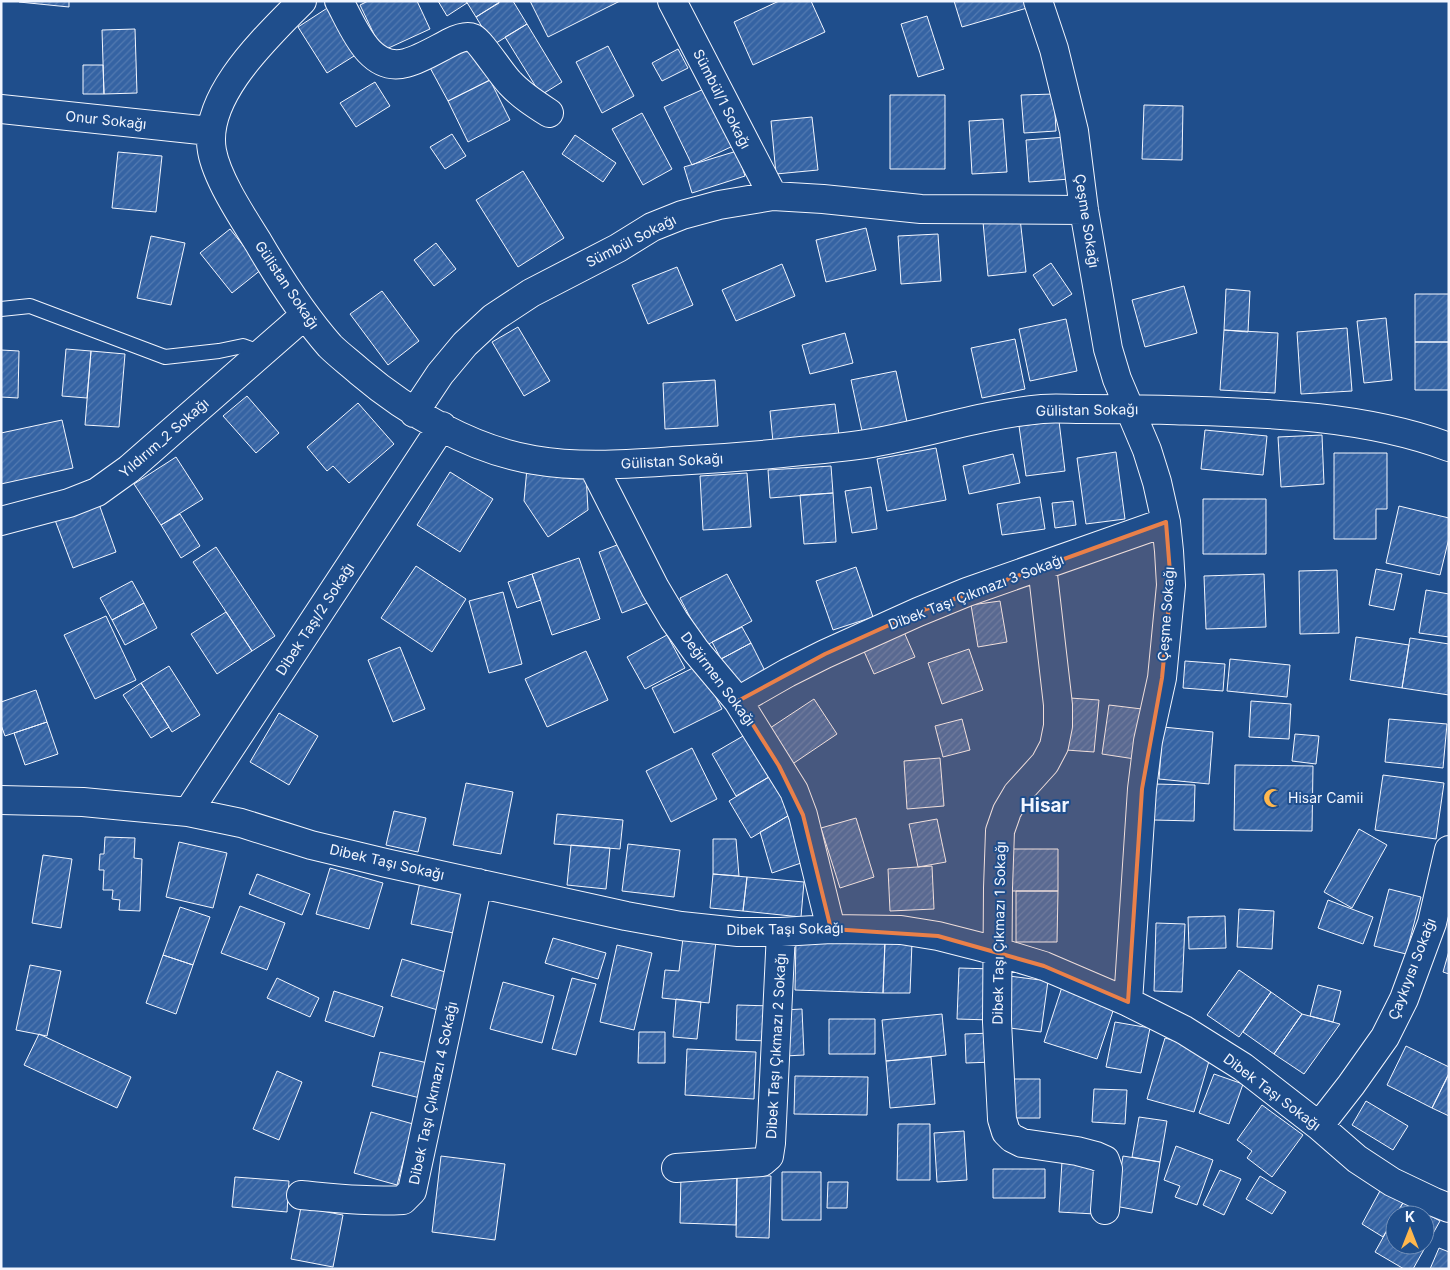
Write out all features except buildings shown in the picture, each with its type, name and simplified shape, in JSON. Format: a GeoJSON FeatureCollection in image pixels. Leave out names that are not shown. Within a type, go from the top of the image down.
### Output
{"type":"FeatureCollection","features":[{"type":"Feature","properties":{"kind":"street","name":"Gülistan Sokağı"},"geometry":{"type":"LineString","coordinates":[[302,1],[266,38],[233,79],[217,106],[210,131],[212,153],[220,174],[238,210],[266,257],[305,315],[333,349],[373,383],[414,412],[486,448],[533,460],[593,466],[738,457],[871,444],[996,415],[1046,408],[1261,412],[1361,423],[1421,436],[1449,447]]}},
{"type":"Feature","properties":{"kind":"street"},"geometry":{"type":"LineString","coordinates":[[339,1],[364,46],[374,57],[384,63],[395,65],[406,63],[455,40],[465,37],[473,38],[510,83],[524,96],[549,113]]}},
{"type":"Feature","properties":{"kind":"street","name":"Sümbül/1 Sokağı"},"geometry":{"type":"LineString","coordinates":[[672,1],[773,196]]}},
{"type":"Feature","properties":{"kind":"street","name":"Çeşme Sokağı"},"geometry":{"type":"LineString","coordinates":[[1038,1],[1054,49],[1074,131],[1084,210],[1108,349],[1117,379],[1147,450],[1158,482],[1166,522],[1169,551],[1171,585],[1162,678],[1148,741],[1142,789],[1128,1002]]}},
{"type":"Feature","properties":{"kind":"street","name":"Onur Sokağı"},"geometry":{"type":"LineString","coordinates":[[1,109],[210,131]]}},
{"type":"Feature","properties":{"kind":"street","name":"Sümbül Sokağı"},"geometry":{"type":"LineString","coordinates":[[414,412],[440,374],[465,344],[493,318],[532,293],[618,248],[652,227],[682,215],[719,205],[773,196],[921,209],[1084,210]]}},
{"type":"Feature","properties":{"kind":"street","name":"Yıldırım_2 Sokağı"},"geometry":{"type":"LineString","coordinates":[[1,521],[69,503],[97,492],[129,469],[305,315]]}},
{"type":"Feature","properties":{"kind":"street","name":"Dibek Taşı/2 Sokağı"},"geometry":{"type":"LineString","coordinates":[[188,812],[442,426]]}},
{"type":"Feature","properties":{"kind":"street","name":"Değirmen Sokağı"},"geometry":{"type":"LineString","coordinates":[[593,466],[655,588],[674,620],[696,651],[738,701],[794,791],[803,815],[831,928]]}},
{"type":"Feature","properties":{"kind":"street","name":"Dibek Taşı Çıkmazı 3 Sokağı"},"geometry":{"type":"LineString","coordinates":[[738,701],[787,672],[918,612],[967,592],[1166,522]]}},
{"type":"Feature","properties":{"kind":"street","name":"Dibek Taşı Çıkmazı 1 Sokağı"},"geometry":{"type":"LineString","coordinates":[[1042,566],[1058,705],[1058,726],[1054,746],[1045,763],[1017,794],[1007,811],[1000,831],[997,1022],[1002,1119],[1006,1132],[1012,1138],[1022,1143],[1077,1151],[1105,1160],[1108,1168],[1105,1210]]}},
{"type":"Feature","properties":{"kind":"street","name":"Dibek Taşı Sokağı"},"geometry":{"type":"LineString","coordinates":[[1,800],[83,802],[188,812],[241,823],[311,845],[377,861],[626,916],[681,926],[738,932],[782,932],[831,928],[901,930],[938,936],[999,952],[1044,966],[1128,1002],[1184,1030],[1243,1067],[1319,1126],[1357,1159],[1392,1182],[1449,1208]]}},
{"type":"Feature","properties":{"kind":"street","name":"Çaykıyısı Sokağı"},"geometry":{"type":"LineString","coordinates":[[1319,1126],[1385,1037],[1404,999],[1432,922],[1449,850]]}},
{"type":"Feature","properties":{"kind":"street","name":"Dibek Taşı Çıkmazı 4 Sokağı"},"geometry":{"type":"LineString","coordinates":[[301,1194],[357,1200],[404,1200],[412,1191],[478,883]]}},
{"type":"Feature","properties":{"kind":"street","name":"Dibek Taşı Çıkmazı 2 Sokağı"},"geometry":{"type":"LineString","coordinates":[[676,1168],[762,1162],[769,1156],[782,932]]}},
{"type":"Feature","properties":{"kind":"lane"},"geometry":{"type":"LineString","coordinates":[[1,309],[30,306],[165,357],[219,351],[243,346],[262,353]]}},
{"type":"Feature","properties":{"kind":"highlighted area"},"geometry":{"type":"Polygon","coordinates":[[[1166,522],[1171,585],[1162,678],[1142,789],[1128,1002],[1044,966],[938,936],[831,929],[803,815],[779,766],[738,701],[825,654],[918,612],[1166,522]]]}},
{"type":"Feature","properties":{"kind":"place","name":"Hisar Camii"},"geometry":{"type":"Point","coordinates":[1273,798]}},
{"type":"Feature","properties":{"kind":"district","name":"Hisar"},"geometry":{"type":"Point","coordinates":[1045,805]}}]}
